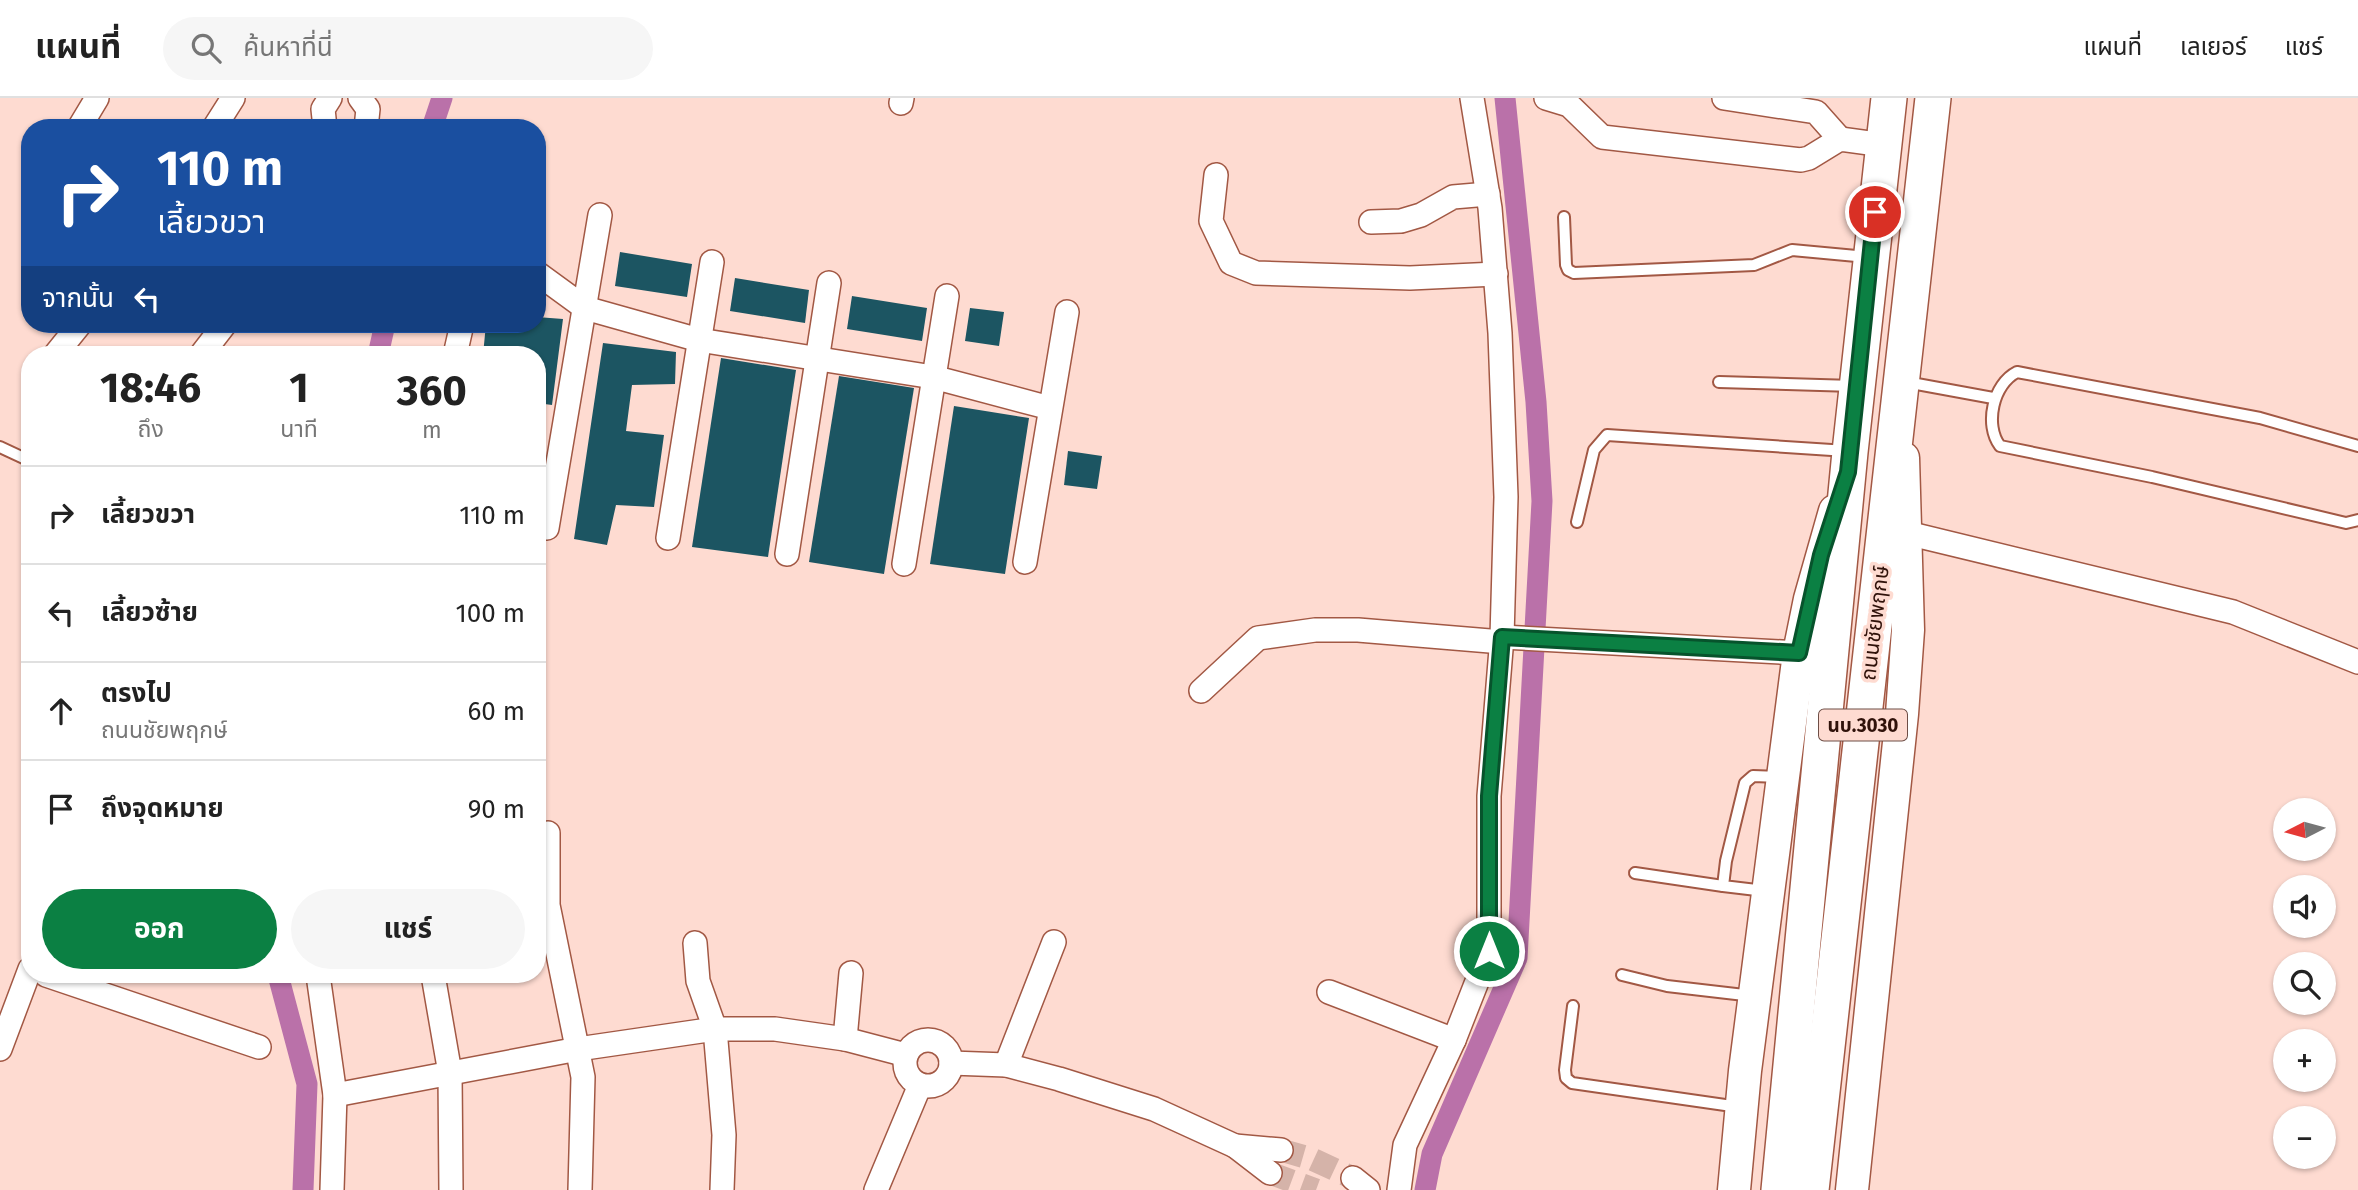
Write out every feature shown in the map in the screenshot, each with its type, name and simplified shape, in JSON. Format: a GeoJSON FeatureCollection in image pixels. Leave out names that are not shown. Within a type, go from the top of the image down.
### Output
{"type":"FeatureCollection","features":[{"type":"Feature","properties":{"kind":"main road","name":"ถนนชัยพฤกษ์"},"geometry":{"type":"LineString","coordinates":[[1811,1190],[1810,1044],[1849,462],[1869,257],[1889,98]]}},
{"type":"Feature","properties":{"kind":"main road","name":"ถนนชัยพฤกษ์"},"geometry":{"type":"LineString","coordinates":[[1779,1190],[1810,1044],[1901,393],[1933,98]]}},
{"type":"Feature","properties":{"kind":"main road"},"geometry":{"type":"LineString","coordinates":[[1852,1190],[1902,714],[1908,630],[1901,393]]}},
{"type":"Feature","properties":{"kind":"main road"},"geometry":{"type":"LineString","coordinates":[[1734,1190],[1738,1107],[1756,997],[1781,777],[1799,653],[1821,555],[1849,462]]}},
{"type":"Feature","properties":{"kind":"street"},"geometry":{"type":"LineString","coordinates":[[84,119],[97,98]]}},
{"type":"Feature","properties":{"kind":"street"},"geometry":{"type":"LineString","coordinates":[[220,119],[233,98]]}},
{"type":"Feature","properties":{"kind":"street"},"geometry":{"type":"LineString","coordinates":[[1399,1190],[1405,1145],[1454,1040],[1489,951],[1489,796],[1504,639],[1506,497],[1496,274],[1488,194],[1472,98]]}},
{"type":"Feature","properties":{"kind":"street"},"geometry":{"type":"LineString","coordinates":[[1546,98],[1575,102],[1602,137],[1801,160],[1810,158],[1840,139],[1884,145]]}},
{"type":"Feature","properties":{"kind":"street"},"geometry":{"type":"LineString","coordinates":[[1724,98],[1816,111],[1840,139]]}},
{"type":"Feature","properties":{"kind":"street"},"geometry":{"type":"LineString","coordinates":[[322,119],[326,99]]}},
{"type":"Feature","properties":{"kind":"street"},"geometry":{"type":"LineString","coordinates":[[364,99],[368,119]]}},
{"type":"Feature","properties":{"kind":"street"},"geometry":{"type":"LineString","coordinates":[[1216,175],[1212,221],[1231,263],[1256,273],[1410,278],[1496,274]]}},
{"type":"Feature","properties":{"kind":"street"},"geometry":{"type":"LineString","coordinates":[[1371,222],[1401,221],[1421,215],[1452,197],[1488,194]]}},
{"type":"Feature","properties":{"kind":"street"},"geometry":{"type":"LineString","coordinates":[[547,528],[600,215]]}},
{"type":"Feature","properties":{"kind":"street"},"geometry":{"type":"LineString","coordinates":[[668,538],[712,262]]}},
{"type":"Feature","properties":{"kind":"street"},"geometry":{"type":"LineString","coordinates":[[546,279],[585,308],[699,340],[933,377],[1050,408]]}},
{"type":"Feature","properties":{"kind":"street"},"geometry":{"type":"LineString","coordinates":[[787,554],[829,283]]}},
{"type":"Feature","properties":{"kind":"street"},"geometry":{"type":"LineString","coordinates":[[904,564],[947,296]]}},
{"type":"Feature","properties":{"kind":"street"},"geometry":{"type":"LineString","coordinates":[[1025,562],[1067,312]]}},
{"type":"Feature","properties":{"kind":"street"},"geometry":{"type":"LineString","coordinates":[[1907,533],[2233,612],[2358,662]]}},
{"type":"Feature","properties":{"kind":"street"},"geometry":{"type":"LineString","coordinates":[[1200,691],[1258,638],[1315,630],[1799,653]]}},
{"type":"Feature","properties":{"kind":"street"},"geometry":{"type":"LineString","coordinates":[[548,833],[548,905],[583,1077],[580,1190]]}},
{"type":"Feature","properties":{"kind":"street"},"geometry":{"type":"LineString","coordinates":[[1006,1065],[1054,942]]}},
{"type":"Feature","properties":{"kind":"street"},"geometry":{"type":"LineString","coordinates":[[695,943],[698,981],[715,1029],[724,1135],[722,1190]]}},
{"type":"Feature","properties":{"kind":"street"},"geometry":{"type":"LineString","coordinates":[[845,1039],[851,973]]}},
{"type":"Feature","properties":{"kind":"street"},"geometry":{"type":"LineString","coordinates":[[0,1049],[25,983]]}},
{"type":"Feature","properties":{"kind":"street"},"geometry":{"type":"LineString","coordinates":[[70,983],[259,1047]]}},
{"type":"Feature","properties":{"kind":"street"},"geometry":{"type":"LineString","coordinates":[[319,983],[335,1095],[332,1190]]}},
{"type":"Feature","properties":{"kind":"street"},"geometry":{"type":"LineString","coordinates":[[434,983],[450,1073],[451,1190]]}},
{"type":"Feature","properties":{"kind":"street"},"geometry":{"type":"LineString","coordinates":[[1329,992],[1454,1040]]}},
{"type":"Feature","properties":{"kind":"street"},"geometry":{"type":"LineString","coordinates":[[335,1095],[578,1049],[715,1029],[775,1029],[845,1039],[906,1055]]}},
{"type":"Feature","properties":{"kind":"street"},"geometry":{"type":"LineString","coordinates":[[931,1040],[945,1048],[951,1062],[942,1083],[920,1086],[913,1082],[905,1070],[906,1055],[916,1043],[931,1040]]}},
{"type":"Feature","properties":{"kind":"street"},"geometry":{"type":"LineString","coordinates":[[951,1062],[1006,1065],[1154,1109],[1236,1146],[1270,1173]]}},
{"type":"Feature","properties":{"kind":"street"},"geometry":{"type":"LineString","coordinates":[[876,1190],[920,1086]]}},
{"type":"Feature","properties":{"kind":"street"},"geometry":{"type":"LineString","coordinates":[[1720,1190],[1738,1107]]}},
{"type":"Feature","properties":{"kind":"street"},"geometry":{"type":"LineString","coordinates":[[1236,1146],[1281,1150]]}},
{"type":"Feature","properties":{"kind":"lane"},"geometry":{"type":"LineString","coordinates":[[1564,217],[1566,264],[1568,270],[1574,273],[1754,265],[1792,250],[1869,257]]}},
{"type":"Feature","properties":{"kind":"lane"},"geometry":{"type":"LineString","coordinates":[[2358,446],[2260,418],[2017,372],[2008,376],[1993,398],[1995,435],[2000,446],[2152,477],[2346,523],[2358,520]]}},
{"type":"Feature","properties":{"kind":"lane"},"geometry":{"type":"LineString","coordinates":[[1719,382],[1857,386]]}},
{"type":"Feature","properties":{"kind":"lane"},"geometry":{"type":"LineString","coordinates":[[1901,393],[1993,398]]}},
{"type":"Feature","properties":{"kind":"lane"},"geometry":{"type":"LineString","coordinates":[[1577,523],[1594,450],[1607,435],[1849,462]]}},
{"type":"Feature","properties":{"kind":"lane"},"geometry":{"type":"LineString","coordinates":[[0,447],[21,457]]}},
{"type":"Feature","properties":{"kind":"lane"},"geometry":{"type":"LineString","coordinates":[[1723,886],[1731,838],[1745,783],[1753,776],[1781,777]]}},
{"type":"Feature","properties":{"kind":"lane"},"geometry":{"type":"LineString","coordinates":[[1635,873],[1768,892]]}},
{"type":"Feature","properties":{"kind":"lane"},"geometry":{"type":"LineString","coordinates":[[1622,975],[1667,986],[1756,997]]}},
{"type":"Feature","properties":{"kind":"lane"},"geometry":{"type":"LineString","coordinates":[[1573,1006],[1565,1070],[1566,1079],[1572,1083],[1738,1107]]}},
{"type":"Feature","properties":{"kind":"building"},"geometry":{"type":"Polygon","coordinates":[[[620,252],[692,264],[687,297],[615,286],[620,252]]]}},
{"type":"Feature","properties":{"kind":"building"},"geometry":{"type":"Polygon","coordinates":[[[735,278],[809,290],[805,323],[730,311],[735,278]]]}},
{"type":"Feature","properties":{"kind":"building"},"geometry":{"type":"Polygon","coordinates":[[[852,296],[927,308],[922,341],[847,329],[852,296]]]}},
{"type":"Feature","properties":{"kind":"building"},"geometry":{"type":"Polygon","coordinates":[[[970,308],[1004,312],[999,346],[965,341],[970,308]]]}},
{"type":"Feature","properties":{"kind":"building"},"geometry":{"type":"Polygon","coordinates":[[[546,318],[563,319],[552,405],[546,404],[546,346],[484,346],[485,333],[546,333],[546,318]]]}},
{"type":"Feature","properties":{"kind":"building"},"geometry":{"type":"Polygon","coordinates":[[[603,343],[676,352],[675,384],[632,385],[626,431],[664,435],[654,507],[616,505],[607,545],[574,539],[603,343]]]}},
{"type":"Feature","properties":{"kind":"building"},"geometry":{"type":"Polygon","coordinates":[[[721,358],[796,370],[768,557],[692,547],[721,358]]]}},
{"type":"Feature","properties":{"kind":"building"},"geometry":{"type":"Polygon","coordinates":[[[839,376],[914,388],[884,574],[809,562],[839,376]]]}},
{"type":"Feature","properties":{"kind":"building"},"geometry":{"type":"Polygon","coordinates":[[[954,406],[1029,418],[1005,574],[930,564],[954,406]]]}},
{"type":"Feature","properties":{"kind":"building"},"geometry":{"type":"Polygon","coordinates":[[[1068,451],[1102,456],[1097,489],[1064,485],[1068,451]]]}},
{"type":"Feature","properties":{"kind":"waterway"},"geometry":{"type":"LineString","coordinates":[[435,119],[442,98]]}},
{"type":"Feature","properties":{"kind":"waterway"},"geometry":{"type":"LineString","coordinates":[[1425,1190],[1432,1154],[1517,958],[1542,501],[1536,402],[1505,98]]}},
{"type":"Feature","properties":{"kind":"waterway"},"geometry":{"type":"LineString","coordinates":[[380,346],[383,333]]}},
{"type":"Feature","properties":{"kind":"waterway"},"geometry":{"type":"LineString","coordinates":[[280,983],[307,1084],[303,1190]]}},
{"type":"Feature","properties":{"kind":"tunnel"},"geometry":{"type":"LineString","coordinates":[[1281,1150],[1312,1159],[1353,1178]]}},
{"type":"Feature","properties":{"kind":"tunnel"},"geometry":{"type":"LineString","coordinates":[[1270,1173],[1316,1190]]}},
{"type":"Feature","properties":{"kind":"route"},"geometry":{"type":"LineString","coordinates":[[1489,951],[1489,796],[1502,637],[1799,653],[1821,555],[1848,472],[1875,212]]}}]}
